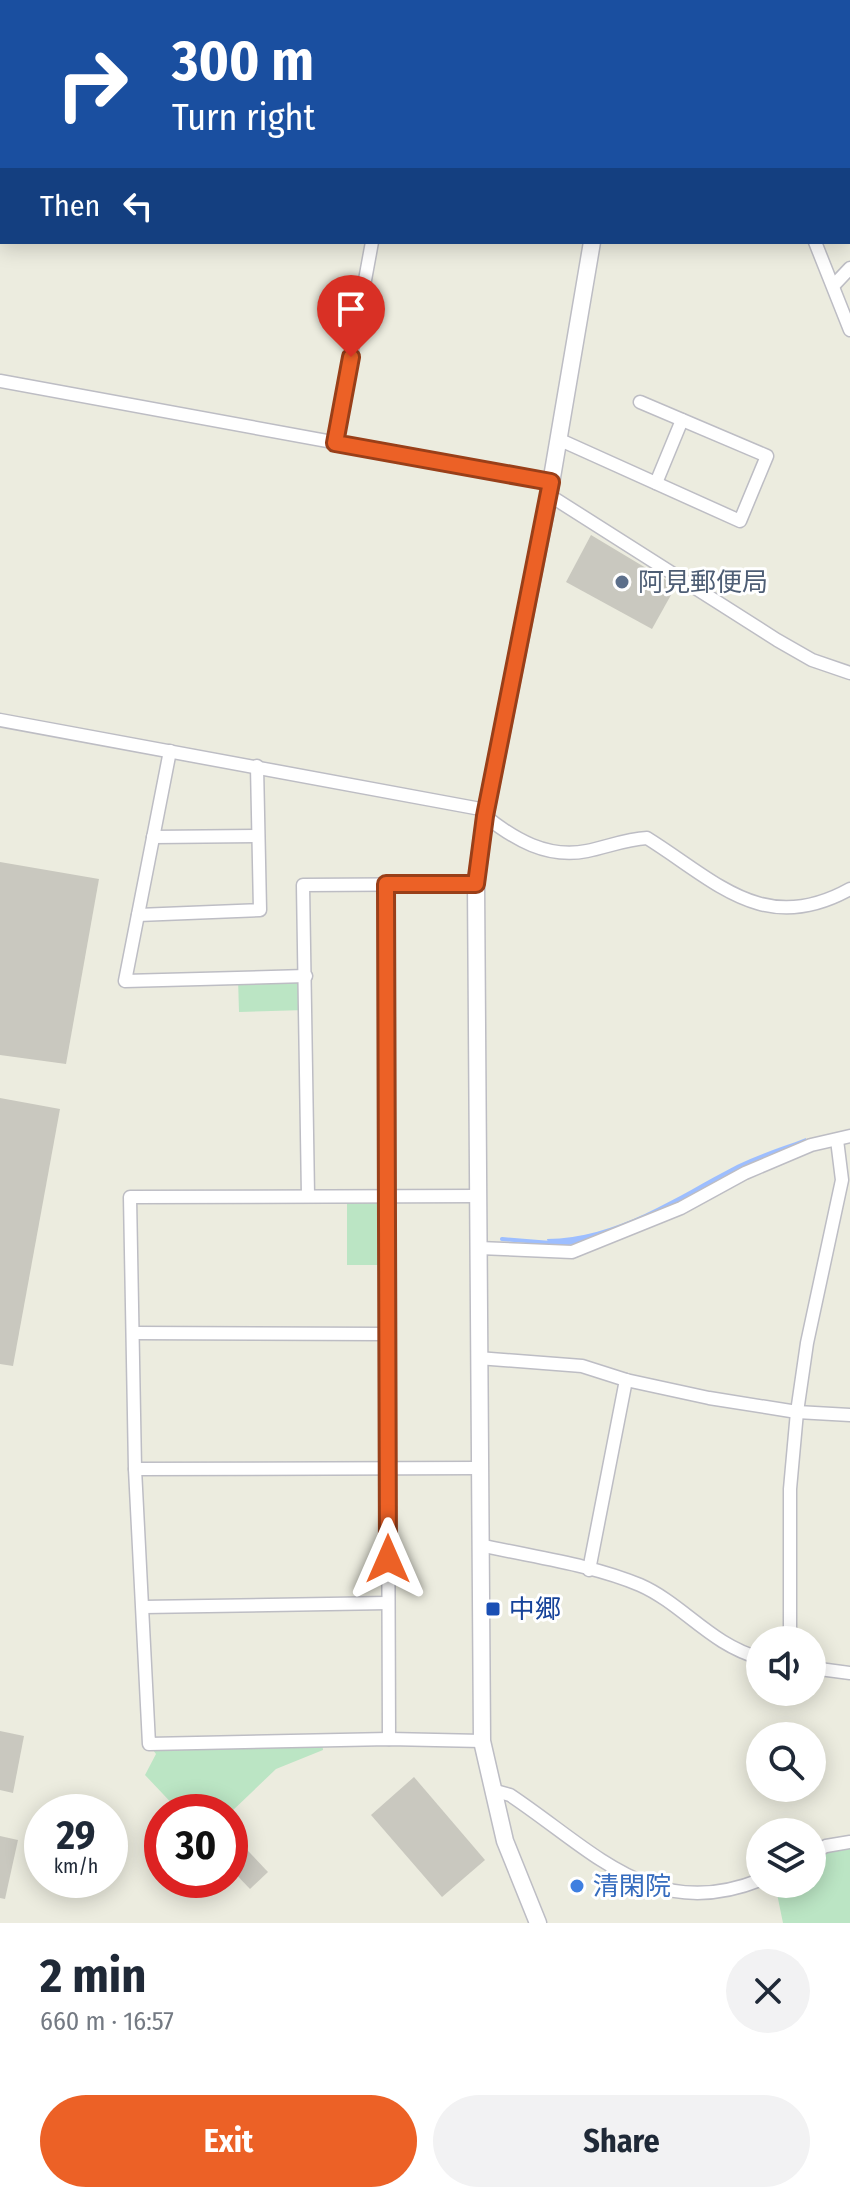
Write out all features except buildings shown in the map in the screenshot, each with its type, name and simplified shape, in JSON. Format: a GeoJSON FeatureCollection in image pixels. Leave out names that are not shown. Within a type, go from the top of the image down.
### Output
{"type":"FeatureCollection","features":[{"type":"Feature","properties":{"kind":"street"},"geometry":{"type":"LineString","coordinates":[[335,443],[372,244]]}},
{"type":"Feature","properties":{"kind":"street"},"geometry":{"type":"LineString","coordinates":[[538,1923],[505,1841],[482,1741],[476,884],[486,813],[550,488],[592,244]]}},
{"type":"Feature","properties":{"kind":"street"},"geometry":{"type":"LineString","coordinates":[[816,244],[850,330]]}},
{"type":"Feature","properties":{"kind":"street"},"geometry":{"type":"LineString","coordinates":[[834,285],[850,268]]}},
{"type":"Feature","properties":{"kind":"street"},"geometry":{"type":"LineString","coordinates":[[0,381],[335,443],[550,488],[777,640],[812,660],[850,673]]}},
{"type":"Feature","properties":{"kind":"street"},"geometry":{"type":"LineString","coordinates":[[558,439],[740,521],[767,456],[640,402]]}},
{"type":"Feature","properties":{"kind":"street"},"geometry":{"type":"LineString","coordinates":[[656,483],[682,420]]}},
{"type":"Feature","properties":{"kind":"street"},"geometry":{"type":"LineString","coordinates":[[0,720],[257,766],[486,813],[515,840],[557,853],[583,852],[647,838],[740,899],[763,907],[789,908],[838,896],[850,889]]}},
{"type":"Feature","properties":{"kind":"street"},"geometry":{"type":"LineString","coordinates":[[170,751],[125,981],[306,976]]}},
{"type":"Feature","properties":{"kind":"street"},"geometry":{"type":"LineString","coordinates":[[138,915],[260,910],[257,766]]}},
{"type":"Feature","properties":{"kind":"street"},"geometry":{"type":"LineString","coordinates":[[153,837],[258,836]]}},
{"type":"Feature","properties":{"kind":"street"},"geometry":{"type":"LineString","coordinates":[[386,884],[385,1334],[389,1739]]}},
{"type":"Feature","properties":{"kind":"street"},"geometry":{"type":"LineString","coordinates":[[308,1196],[303,885],[476,884]]}},
{"type":"Feature","properties":{"kind":"street"},"geometry":{"type":"LineString","coordinates":[[479,1248],[572,1252],[681,1208],[745,1173],[811,1145],[844,1138],[842,1180],[807,1343],[797,1412],[790,1489],[790,1626]]}},
{"type":"Feature","properties":{"kind":"street"},"geometry":{"type":"LineString","coordinates":[[479,1196],[130,1197],[135,1469],[149,1744],[389,1739],[482,1741]]}},
{"type":"Feature","properties":{"kind":"street"},"geometry":{"type":"LineString","coordinates":[[133,1333],[385,1334]]}},
{"type":"Feature","properties":{"kind":"street"},"geometry":{"type":"LineString","coordinates":[[478,1358],[582,1366],[626,1380],[797,1412],[850,1415]]}},
{"type":"Feature","properties":{"kind":"street"},"geometry":{"type":"LineString","coordinates":[[589,1570],[626,1380]]}},
{"type":"Feature","properties":{"kind":"street"},"geometry":{"type":"LineString","coordinates":[[135,1469],[480,1468]]}},
{"type":"Feature","properties":{"kind":"street"},"geometry":{"type":"LineString","coordinates":[[480,1545],[589,1570],[642,1586],[720,1642],[746,1652]]}},
{"type":"Feature","properties":{"kind":"street"},"geometry":{"type":"LineString","coordinates":[[143,1607],[388,1603]]}},
{"type":"Feature","properties":{"kind":"street"},"geometry":{"type":"LineString","coordinates":[[826,1670],[850,1673]]}},
{"type":"Feature","properties":{"kind":"street"},"geometry":{"type":"LineString","coordinates":[[492,1790],[510,1795],[648,1892],[676,1899],[707,1898],[746,1887]]}},
{"type":"Feature","properties":{"kind":"street"},"geometry":{"type":"LineString","coordinates":[[826,1846],[850,1842]]}},
{"type":"Feature","properties":{"kind":"green space"},"geometry":{"type":"Polygon","coordinates":[[[306,976],[306,1010],[239,1012],[238,978],[306,976]]]}},
{"type":"Feature","properties":{"kind":"green space"},"geometry":{"type":"Polygon","coordinates":[[[347,1196],[386,1196],[386,1265],[347,1265],[347,1196]]]}},
{"type":"Feature","properties":{"kind":"green space"},"geometry":{"type":"Polygon","coordinates":[[[322,1742],[323,1750],[276,1769],[248,1796],[163,1794],[145,1775],[156,1754],[150,1746],[322,1742]]]}},
{"type":"Feature","properties":{"kind":"green space"},"geometry":{"type":"Polygon","coordinates":[[[850,1842],[850,1923],[783,1923],[778,1898],[826,1898],[826,1849],[850,1842]]]}},
{"type":"Feature","properties":{"kind":"water"},"geometry":{"type":"Polygon","coordinates":[[[806,1138],[805,1145],[714,1191],[643,1222],[577,1244],[549,1247],[547,1239],[573,1237],[622,1224],[745,1161],[806,1138]]]}},
{"type":"Feature","properties":{"kind":"waterway"},"geometry":{"type":"LineString","coordinates":[[502,1239],[551,1243]]}},
{"type":"Feature","properties":{"kind":"place","name":"阿見郵便局"},"geometry":{"type":"Point","coordinates":[622,582]}},
{"type":"Feature","properties":{"kind":"place","name":"中郷"},"geometry":{"type":"Point","coordinates":[493,1609]}},
{"type":"Feature","properties":{"kind":"place","name":"清閑院"},"geometry":{"type":"Point","coordinates":[577,1886]}},
{"type":"Feature","properties":{"kind":"route"},"geometry":{"type":"LineString","coordinates":[[351,357],[335,443],[551,482],[485,816],[476,884],[386,884],[388,1559]]}}]}
